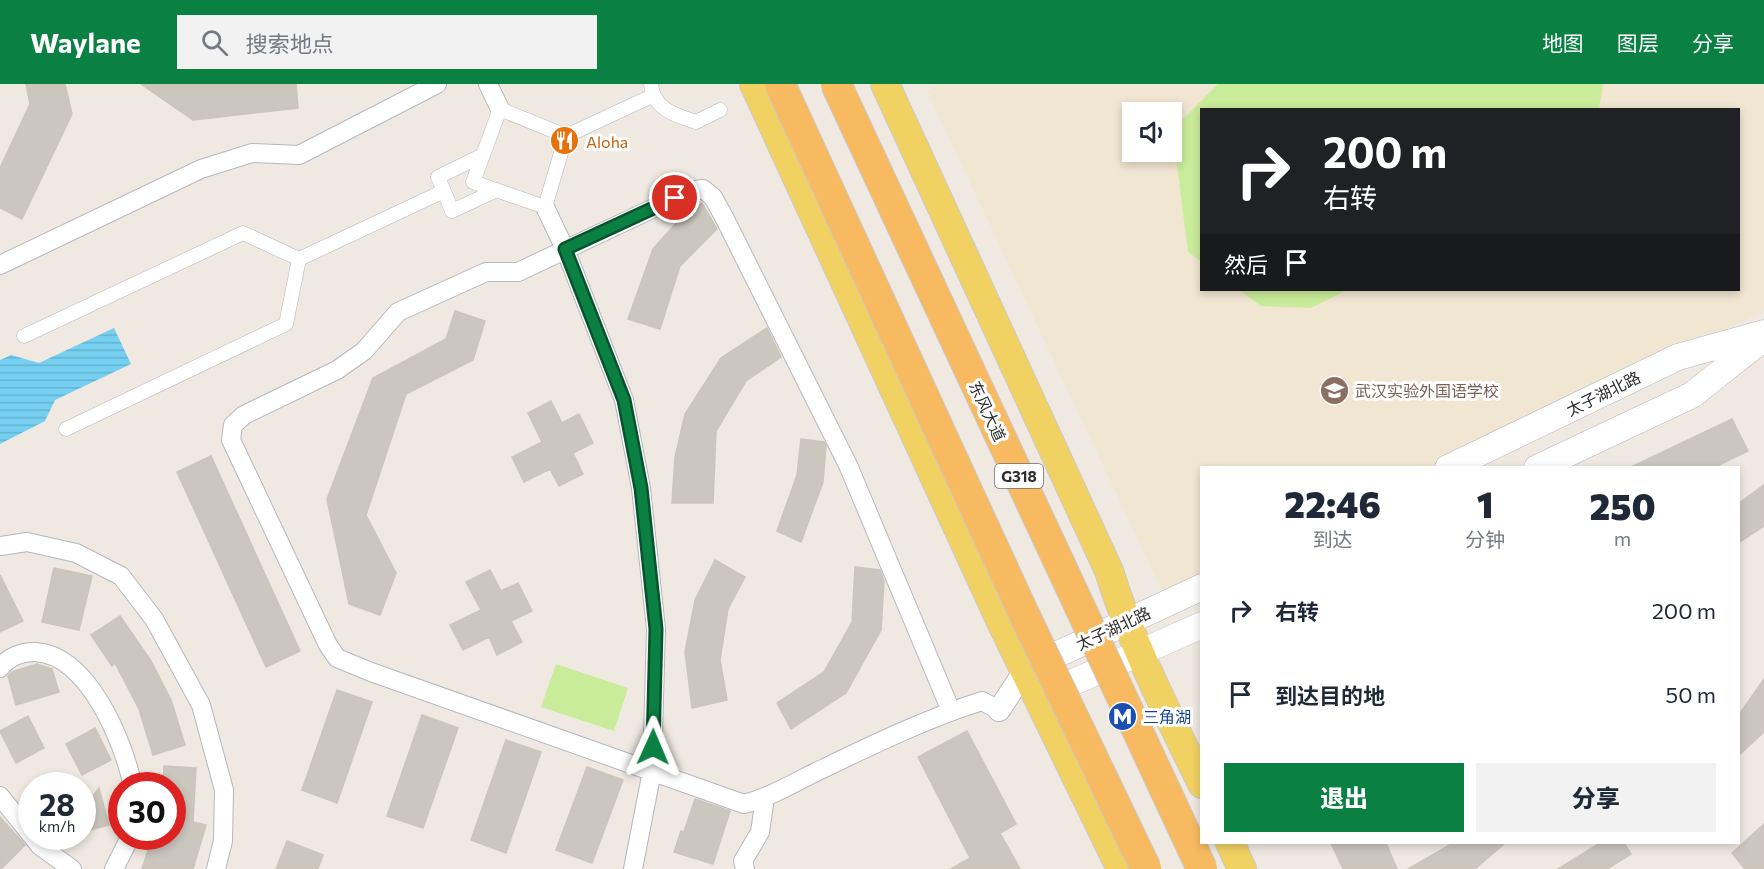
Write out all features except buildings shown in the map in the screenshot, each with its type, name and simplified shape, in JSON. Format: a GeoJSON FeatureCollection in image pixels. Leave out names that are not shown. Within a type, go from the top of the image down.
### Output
{"type":"FeatureCollection","features":[{"type":"Feature","properties":{"kind":"highway"},"geometry":{"type":"LineString","coordinates":[[780,84],[1023,612],[1146,869]]}},
{"type":"Feature","properties":{"kind":"highway","name":"东风大道"},"geometry":{"type":"LineString","coordinates":[[836,84],[1202,869]]}},
{"type":"Feature","properties":{"kind":"main road"},"geometry":{"type":"LineString","coordinates":[[754,84],[1001,622],[1026,669],[1121,869]]}},
{"type":"Feature","properties":{"kind":"main road"},"geometry":{"type":"LineString","coordinates":[[885,84],[1108,571],[1124,622],[1200,780]]}},
{"type":"Feature","properties":{"kind":"main road","name":"太子湖北路"},"geometry":{"type":"LineString","coordinates":[[1452,466],[1678,357],[1764,335]]}},
{"type":"Feature","properties":{"kind":"main road","name":"太子湖北路"},"geometry":{"type":"LineString","coordinates":[[1541,466],[1692,395],[1764,335]]}},
{"type":"Feature","properties":{"kind":"main road","name":"太子湖北路"},"geometry":{"type":"LineString","coordinates":[[1026,669],[1200,588]]}},
{"type":"Feature","properties":{"kind":"main road","name":"太子湖北路"},"geometry":{"type":"LineString","coordinates":[[1039,697],[1200,626]]}},
{"type":"Feature","properties":{"kind":"main road"},"geometry":{"type":"LineString","coordinates":[[1230,844],[1242,869]]}},
{"type":"Feature","properties":{"kind":"street"},"geometry":{"type":"LineString","coordinates":[[0,266],[201,169],[252,153],[299,155],[437,84]]}},
{"type":"Feature","properties":{"kind":"street"},"geometry":{"type":"LineString","coordinates":[[488,84],[500,109],[566,136]]}},
{"type":"Feature","properties":{"kind":"street"},"geometry":{"type":"LineString","coordinates":[[633,869],[652,771],[656,629],[641,488],[624,400],[565,249],[545,207],[566,136],[651,90],[669,113],[696,122],[720,110]]}},
{"type":"Feature","properties":{"kind":"street"},"geometry":{"type":"LineString","coordinates":[[500,109],[473,182],[545,207]]}},
{"type":"Feature","properties":{"kind":"street"},"geometry":{"type":"LineString","coordinates":[[481,156],[438,177],[452,211],[497,190]]}},
{"type":"Feature","properties":{"kind":"street"},"geometry":{"type":"LineString","coordinates":[[951,711],[848,465],[713,197],[703,189],[690,191],[518,272],[486,272],[398,312],[364,351],[337,370],[244,415],[233,425],[231,440],[298,584],[337,658],[744,804],[765,798],[815,772],[951,711],[982,701],[999,710],[1026,669]]}},
{"type":"Feature","properties":{"kind":"street"},"geometry":{"type":"LineString","coordinates":[[24,336],[243,233],[298,259],[444,192]]}},
{"type":"Feature","properties":{"kind":"street"},"geometry":{"type":"LineString","coordinates":[[66,429],[286,324],[298,259]]}},
{"type":"Feature","properties":{"kind":"street"},"geometry":{"type":"LineString","coordinates":[[0,546],[27,542],[76,553],[121,576],[154,619],[201,705],[224,790],[223,841],[216,869]]}},
{"type":"Feature","properties":{"kind":"street"},"geometry":{"type":"LineString","coordinates":[[0,668],[4,663],[25,652],[51,653],[76,670],[100,702],[130,772]]}},
{"type":"Feature","properties":{"kind":"street"},"geometry":{"type":"LineString","coordinates":[[0,795],[18,818]]}},
{"type":"Feature","properties":{"kind":"street"},"geometry":{"type":"LineString","coordinates":[[745,869],[743,861],[760,832],[765,798]]}},
{"type":"Feature","properties":{"kind":"street"},"geometry":{"type":"LineString","coordinates":[[49,850],[72,869]]}},
{"type":"Feature","properties":{"kind":"street"},"geometry":{"type":"LineString","coordinates":[[114,869],[124,850]]}},
{"type":"Feature","properties":{"kind":"shaded area","name":"武汉实验外国语学校"},"geometry":{"type":"Polygon","coordinates":[[[941,84],[1764,84],[1764,311],[1442,466],[1200,466],[1200,582],[1166,599],[927,91],[941,84]]]}},
{"type":"Feature","properties":{"kind":"green space"},"geometry":{"type":"Polygon","coordinates":[[[1218,84],[1603,84],[1599,108],[1200,108],[1200,260],[1188,252],[1177,164],[1182,162],[1182,120],[1218,84]]]}},
{"type":"Feature","properties":{"kind":"green space"},"geometry":{"type":"Polygon","coordinates":[[[1240,291],[1345,291],[1311,308],[1261,306],[1240,291]]]}},
{"type":"Feature","properties":{"kind":"green space"},"geometry":{"type":"Polygon","coordinates":[[[556,664],[628,688],[614,731],[541,707],[556,664]]]}},
{"type":"Feature","properties":{"kind":"water"},"geometry":{"type":"Polygon","coordinates":[[[114,328],[131,364],[55,400],[45,421],[0,444],[0,360],[11,355],[39,363],[114,328]]]}},
{"type":"Feature","properties":{"kind":"place","name":"Aloha"},"geometry":{"type":"Point","coordinates":[565,141]}},
{"type":"Feature","properties":{"kind":"place","name":"武汉实验外国语学校"},"geometry":{"type":"Point","coordinates":[1334,390]}},
{"type":"Feature","properties":{"kind":"place","name":"三角湖"},"geometry":{"type":"Point","coordinates":[1122,716]}},
{"type":"Feature","properties":{"kind":"route"},"geometry":{"type":"LineString","coordinates":[[653,747],[656,629],[641,488],[624,400],[565,249],[675,198]]}}]}
